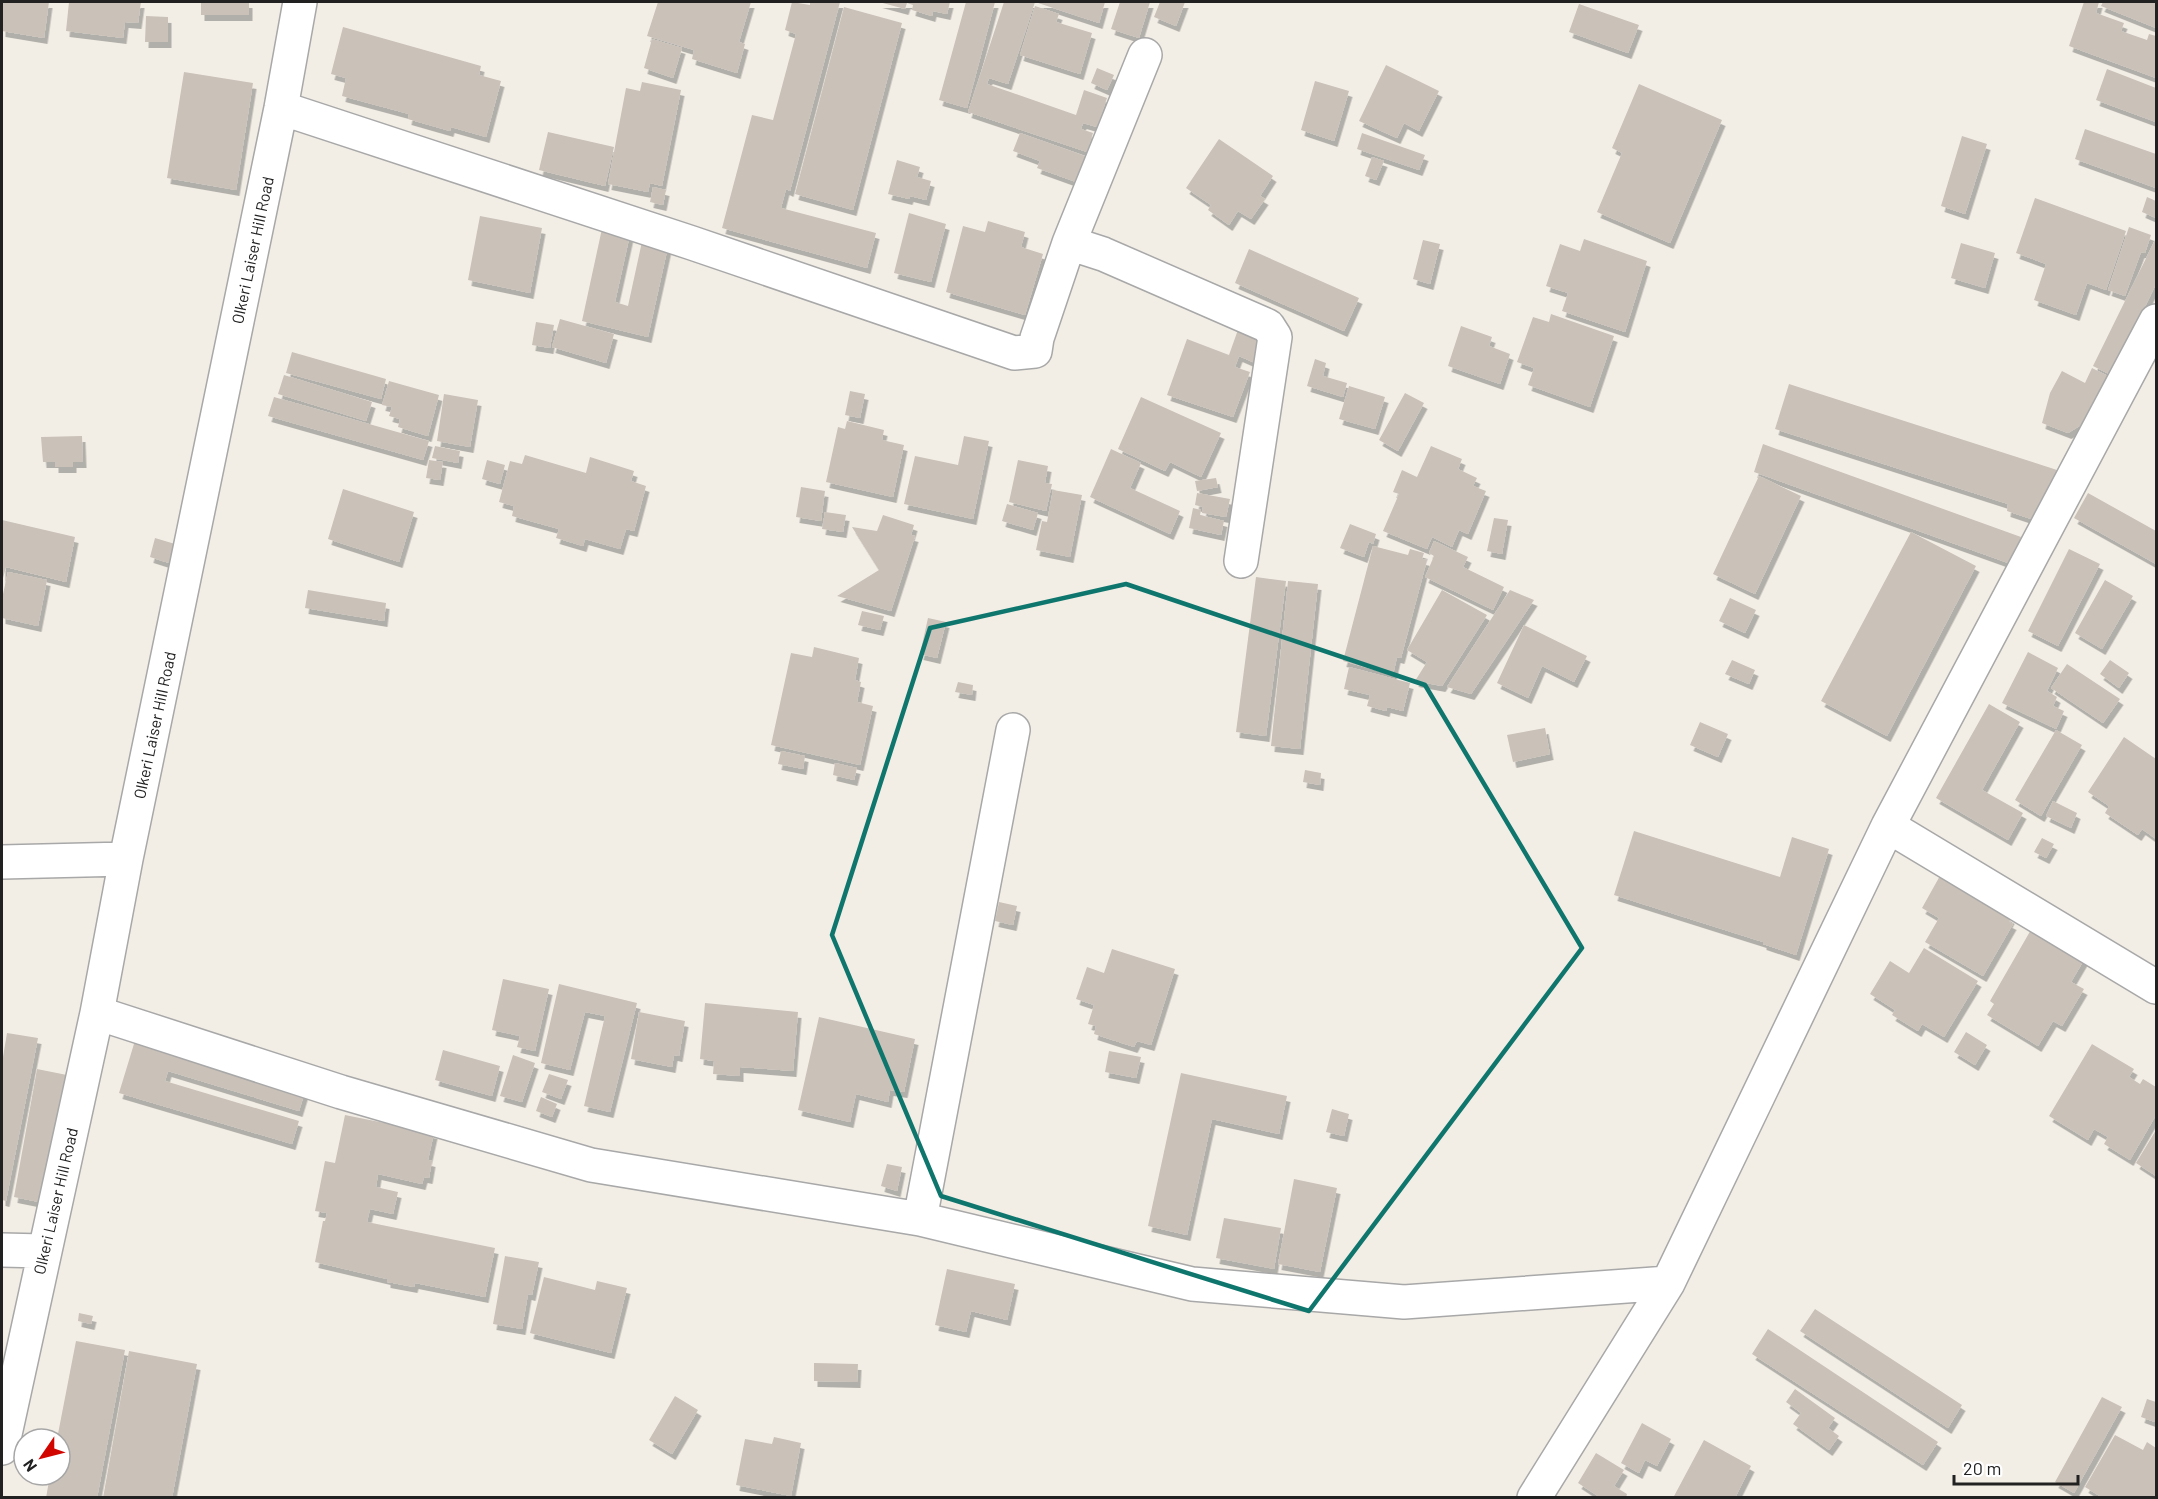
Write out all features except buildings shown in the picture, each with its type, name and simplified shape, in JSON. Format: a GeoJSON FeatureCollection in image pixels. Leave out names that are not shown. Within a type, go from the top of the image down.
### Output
{"type":"FeatureCollection","features":[{"type":"Feature","properties":{"kind":"street","name":"Olkeri Laiser Hill Road"},"geometry":{"type":"LineString","coordinates":[[2,1448],[43,1251],[97,1013],[126,860],[281,108],[300,2]]}},
{"type":"Feature","properties":{"kind":"street"},"geometry":{"type":"LineString","coordinates":[[281,108],[692,243],[1014,353],[1035,351],[1037,338],[1069,243],[1145,55]]}},
{"type":"Feature","properties":{"kind":"street"},"geometry":{"type":"LineString","coordinates":[[1069,243],[1103,254],[1268,326],[1275,337],[1241,561]]}},
{"type":"Feature","properties":{"kind":"street"},"geometry":{"type":"LineString","coordinates":[[1534,1497],[1668,1282],[1888,826],[2153,336]]}},
{"type":"Feature","properties":{"kind":"street"},"geometry":{"type":"LineString","coordinates":[[921,1219],[1013,730]]}},
{"type":"Feature","properties":{"kind":"street"},"geometry":{"type":"LineString","coordinates":[[1888,826],[2157,987]]}},
{"type":"Feature","properties":{"kind":"street"},"geometry":{"type":"LineString","coordinates":[[2,862],[126,860]]}},
{"type":"Feature","properties":{"kind":"street"},"geometry":{"type":"LineString","coordinates":[[97,1013],[341,1092],[591,1165],[921,1219],[1192,1284],[1404,1302],[1668,1282]]}},
{"type":"Feature","properties":{"kind":"street"},"geometry":{"type":"LineString","coordinates":[[2,1250],[43,1251]]}},
{"type":"Feature","properties":{"kind":"highlighted area"},"geometry":{"type":"Polygon","coordinates":[[[1126,584],[1425,685],[1582,948],[1309,1311],[941,1196],[832,935],[930,628],[1126,584]]]}}]}
